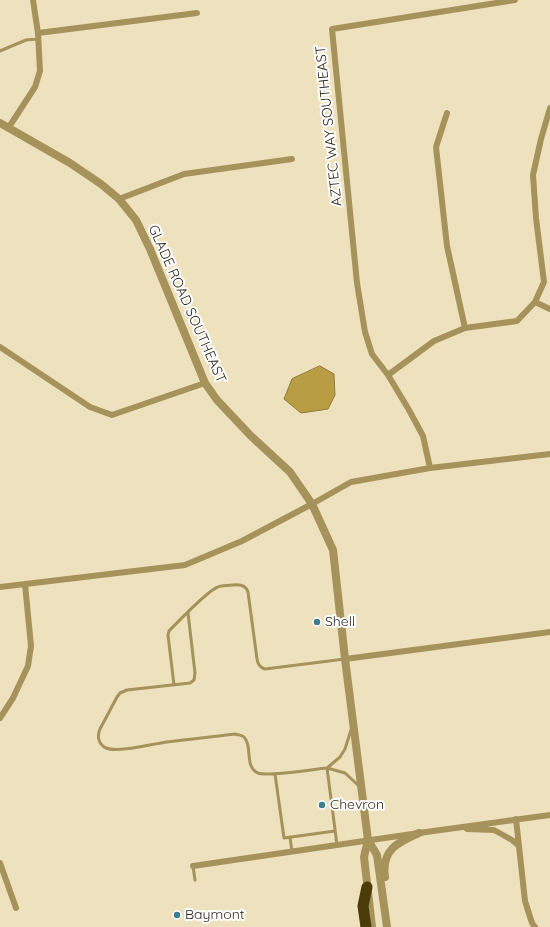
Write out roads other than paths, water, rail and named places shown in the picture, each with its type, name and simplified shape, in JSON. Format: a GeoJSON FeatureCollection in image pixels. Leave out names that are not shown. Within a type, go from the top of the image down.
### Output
{"type":"FeatureCollection","features":[{"type":"Feature","properties":{"kind":"highway"},"geometry":{"type":"LineString","coordinates":[[366,927],[363,906],[367,887]]}},
{"type":"Feature","properties":{"kind":"street"},"geometry":{"type":"LineString","coordinates":[[9,127],[35,87],[40,71],[38,36],[33,0]]}},
{"type":"Feature","properties":{"kind":"street","name":"AZTEC WAY SOUTHEAST"},"geometry":{"type":"LineString","coordinates":[[430,468],[423,436],[388,375],[372,354],[365,332],[358,290],[332,29],[515,0]]}},
{"type":"Feature","properties":{"kind":"street"},"geometry":{"type":"LineString","coordinates":[[38,36],[197,13]]}},
{"type":"Feature","properties":{"kind":"street"},"geometry":{"type":"LineString","coordinates":[[388,375],[434,341],[465,328],[517,321],[535,302],[544,282],[536,218],[533,175],[550,108]]}},
{"type":"Feature","properties":{"kind":"street"},"geometry":{"type":"LineString","coordinates":[[447,114],[436,147],[447,246],[465,328]]}},
{"type":"Feature","properties":{"kind":"street","name":"GLADE ROAD SOUTHEAST"},"geometry":{"type":"LineString","coordinates":[[0,123],[70,162],[119,199],[136,220],[150,249],[205,383],[217,400],[251,436],[290,472],[312,504],[333,550],[344,659],[368,840],[377,855],[387,927]]}},
{"type":"Feature","properties":{"kind":"street"},"geometry":{"type":"LineString","coordinates":[[119,199],[184,174],[292,159]]}},
{"type":"Feature","properties":{"kind":"street"},"geometry":{"type":"LineString","coordinates":[[535,302],[550,309]]}},
{"type":"Feature","properties":{"kind":"street"},"geometry":{"type":"LineString","coordinates":[[0,347],[90,407],[112,415],[205,383]]}},
{"type":"Feature","properties":{"kind":"street"},"geometry":{"type":"LineString","coordinates":[[0,587],[185,565],[242,541],[351,482],[430,468],[550,454]]}},
{"type":"Feature","properties":{"kind":"street"},"geometry":{"type":"LineString","coordinates":[[0,718],[13,698],[28,666],[31,646],[25,584]]}},
{"type":"Feature","properties":{"kind":"street"},"geometry":{"type":"LineString","coordinates":[[344,659],[550,632]]}},
{"type":"Feature","properties":{"kind":"street"},"geometry":{"type":"LineString","coordinates":[[193,866],[550,815]]}},
{"type":"Feature","properties":{"kind":"street"},"geometry":{"type":"LineString","coordinates":[[516,819],[525,901],[532,923],[535,927]]}},
{"type":"Feature","properties":{"kind":"street"},"geometry":{"type":"LineString","coordinates":[[453,828],[494,830],[512,840],[519,846]]}},
{"type":"Feature","properties":{"kind":"street"},"geometry":{"type":"LineString","coordinates":[[391,927],[384,862],[391,850],[397,845],[419,833]]}},
{"type":"Feature","properties":{"kind":"street"},"geometry":{"type":"LineString","coordinates":[[368,840],[364,857],[372,927]]}},
{"type":"Feature","properties":{"kind":"street"},"geometry":{"type":"LineString","coordinates":[[0,863],[16,908]]}},
{"type":"Feature","properties":{"kind":"lane"},"geometry":{"type":"LineString","coordinates":[[0,51],[38,36]]}},
{"type":"Feature","properties":{"kind":"lane"},"geometry":{"type":"LineString","coordinates":[[174,685],[168,635],[169,631],[188,612],[218,587],[242,585],[247,588],[258,665],[262,668],[265,669],[344,659]]}},
{"type":"Feature","properties":{"kind":"lane"},"geometry":{"type":"LineString","coordinates":[[188,612],[195,676],[194,680],[190,683],[127,690],[120,693],[98,734],[101,745],[110,749],[119,750],[166,742],[235,734],[244,737],[250,762],[254,771],[264,775],[327,768],[345,773],[362,788]]}},
{"type":"Feature","properties":{"kind":"lane"},"geometry":{"type":"LineString","coordinates":[[327,768],[340,758],[345,749],[353,725]]}},
{"type":"Feature","properties":{"kind":"lane"},"geometry":{"type":"LineString","coordinates":[[327,768],[337,845]]}},
{"type":"Feature","properties":{"kind":"lane"},"geometry":{"type":"LineString","coordinates":[[275,774],[284,838],[335,831]]}},
{"type":"Feature","properties":{"kind":"lane"},"geometry":{"type":"LineString","coordinates":[[290,837],[292,852]]}},
{"type":"Feature","properties":{"kind":"lane"},"geometry":{"type":"LineString","coordinates":[[193,866],[195,880]]}},
{"type":"Feature","properties":{"kind":"place","name":"Shell"},"geometry":{"type":"Point","coordinates":[317,622]}},
{"type":"Feature","properties":{"kind":"place","name":"Chevron"},"geometry":{"type":"Point","coordinates":[322,805]}},
{"type":"Feature","properties":{"kind":"place","name":"Baymont"},"geometry":{"type":"Point","coordinates":[177,915]}}]}
